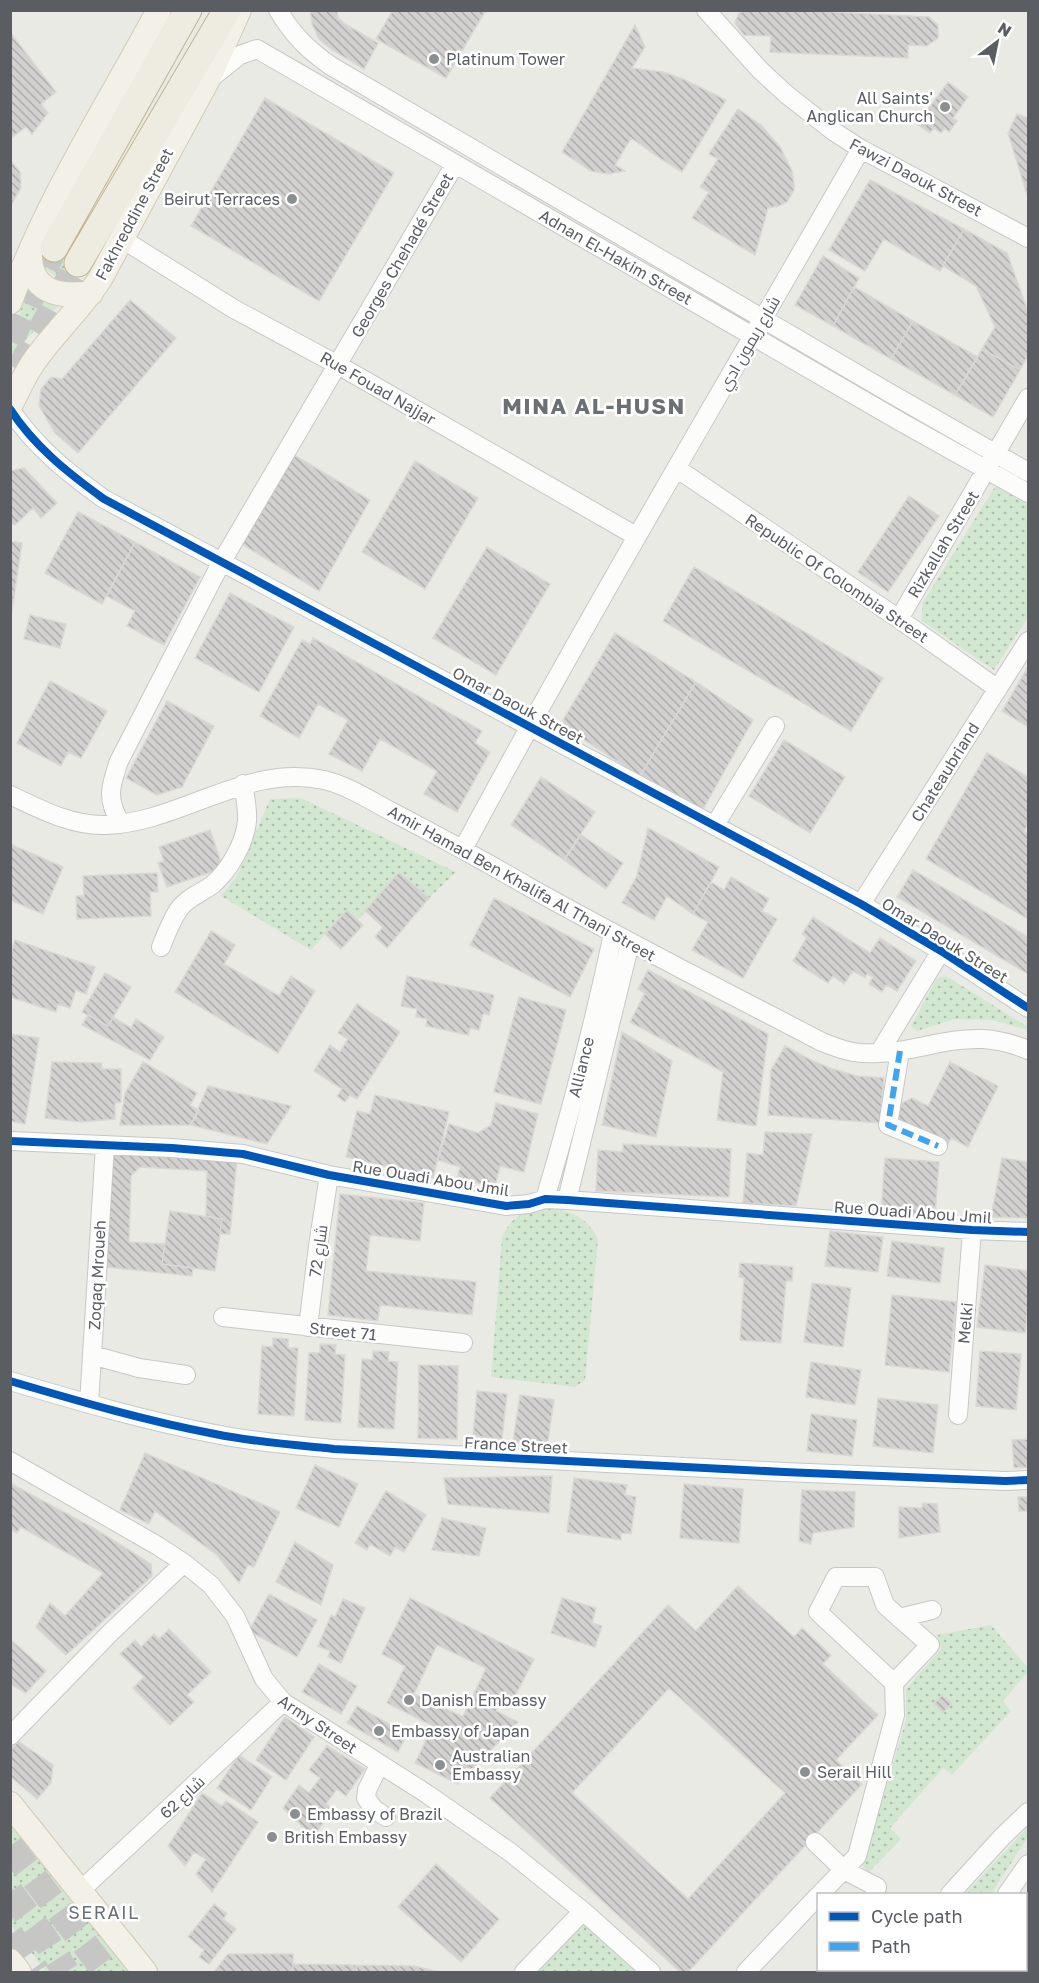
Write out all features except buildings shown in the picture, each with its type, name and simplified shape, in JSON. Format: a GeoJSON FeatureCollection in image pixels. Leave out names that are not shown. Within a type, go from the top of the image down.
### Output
{"type":"FeatureCollection","features":[{"type":"Feature","properties":{"kind":"highway"},"geometry":{"type":"LineString","coordinates":[[42,250],[188,10]]}},
{"type":"Feature","properties":{"kind":"highway"},"geometry":{"type":"LineString","coordinates":[[78,263],[226,10]]}},
{"type":"Feature","properties":{"kind":"main road"},"geometry":{"type":"LineString","coordinates":[[91,293],[62,295],[45,288],[37,281],[30,269],[42,250],[57,195],[159,10]]}},
{"type":"Feature","properties":{"kind":"main road","name":"Fakhreddine Street"},"geometry":{"type":"LineString","coordinates":[[10,407],[35,360],[91,293],[207,81],[239,10]]}},
{"type":"Feature","properties":{"kind":"main road"},"geometry":{"type":"LineString","coordinates":[[13,289],[42,250]]}},
{"type":"Feature","properties":{"kind":"main road"},"geometry":{"type":"LineString","coordinates":[[10,1804],[140,1969]]}},
{"type":"Feature","properties":{"kind":"main road"},"geometry":{"type":"LineString","coordinates":[[10,1961],[19,1972]]}},
{"type":"Feature","properties":{"kind":"street","name":"Adnan El-Hakim Street"},"geometry":{"type":"LineString","coordinates":[[278,10],[297,39],[331,66],[763,319],[992,462],[1029,493]]}},
{"type":"Feature","properties":{"kind":"street","name":"Fawzi Daouk Street"},"geometry":{"type":"LineString","coordinates":[[706,10],[760,70],[810,115],[861,149],[1029,238]]}},
{"type":"Feature","properties":{"kind":"street","name":"Adnan El-Hakim Street"},"geometry":{"type":"LineString","coordinates":[[207,81],[240,55],[257,49],[753,336],[992,462],[1029,472]]}},
{"type":"Feature","properties":{"kind":"street","name":"شارع ريمون ادي"},"geometry":{"type":"LineString","coordinates":[[463,849],[636,536],[861,149]]}},
{"type":"Feature","properties":{"kind":"street","name":"Georges Chehadé Street"},"geometry":{"type":"LineString","coordinates":[[122,824],[113,810],[111,797],[112,782],[119,761],[221,563],[455,164]]}},
{"type":"Feature","properties":{"kind":"street","name":"Rue Fouad Najjar"},"geometry":{"type":"LineString","coordinates":[[122,239],[234,309],[338,365],[636,536]]}},
{"type":"Feature","properties":{"kind":"street","name":"Rizkallah Street"},"geometry":{"type":"LineString","coordinates":[[899,619],[1029,398]]}},
{"type":"Feature","properties":{"kind":"street","name":"Omar Daouk Street"},"geometry":{"type":"LineString","coordinates":[[10,407],[40,447],[68,473],[104,499],[861,904],[1029,1008]]}},
{"type":"Feature","properties":{"kind":"street","name":"Republic Of Colombia Street"},"geometry":{"type":"LineString","coordinates":[[676,468],[998,689]]}},
{"type":"Feature","properties":{"kind":"street","name":"Chateaubriand"},"geometry":{"type":"LineString","coordinates":[[861,904],[1029,640]]}},
{"type":"Feature","properties":{"kind":"street"},"geometry":{"type":"LineString","coordinates":[[715,825],[775,726]]}},
{"type":"Feature","properties":{"kind":"street","name":"Amir Hamad Ben Khalifa Al Thani Street"},"geometry":{"type":"LineString","coordinates":[[10,795],[64,819],[103,826],[122,824],[166,812],[243,784],[264,779],[293,776],[326,781],[352,791],[463,849],[613,934],[822,1042],[855,1052],[879,1053],[982,1039],[1000,1041],[1029,1050]]}},
{"type":"Feature","properties":{"kind":"street"},"geometry":{"type":"LineString","coordinates":[[161,947],[180,909],[190,898],[211,885],[223,873],[236,853],[242,841],[247,820],[243,784]]}},
{"type":"Feature","properties":{"kind":"street","name":"Alliance"},"geometry":{"type":"LineString","coordinates":[[545,1199],[561,1145],[613,934]]}},
{"type":"Feature","properties":{"kind":"street","name":"Alliance"},"geometry":{"type":"LineString","coordinates":[[567,1200],[630,943]]}},
{"type":"Feature","properties":{"kind":"street"},"geometry":{"type":"LineString","coordinates":[[879,1053],[940,951]]}},
{"type":"Feature","properties":{"kind":"street"},"geometry":{"type":"LineString","coordinates":[[900,1051],[888,1125],[938,1146]]}},
{"type":"Feature","properties":{"kind":"street","name":"Rue Ouadi Abou Jmil"},"geometry":{"type":"LineString","coordinates":[[10,1141],[243,1154],[329,1175],[506,1206],[529,1204],[545,1199],[567,1200],[972,1230],[1029,1232]]}},
{"type":"Feature","properties":{"kind":"street","name":"Zoqaq Mroueh"},"geometry":{"type":"LineString","coordinates":[[89,1404],[105,1145]]}},
{"type":"Feature","properties":{"kind":"street","name":"شارع 72"},"geometry":{"type":"LineString","coordinates":[[308,1327],[329,1175]]}},
{"type":"Feature","properties":{"kind":"street","name":"Melki"},"geometry":{"type":"LineString","coordinates":[[958,1415],[972,1230]]}},
{"type":"Feature","properties":{"kind":"street","name":"Street 71"},"geometry":{"type":"LineString","coordinates":[[224,1317],[463,1343]]}},
{"type":"Feature","properties":{"kind":"street"},"geometry":{"type":"LineString","coordinates":[[92,1355],[140,1368],[186,1375]]}},
{"type":"Feature","properties":{"kind":"street","name":"France Street"},"geometry":{"type":"LineString","coordinates":[[10,1381],[89,1404],[214,1434],[334,1449],[784,1472],[1029,1480]]}},
{"type":"Feature","properties":{"kind":"street","name":"Army Street"},"geometry":{"type":"LineString","coordinates":[[10,1461],[184,1563],[211,1585],[235,1616],[264,1678],[283,1702],[427,1794],[510,1852],[583,1911],[651,1972]]}},
{"type":"Feature","properties":{"kind":"street"},"geometry":{"type":"LineString","coordinates":[[10,1736],[110,1633],[184,1563]]}},
{"type":"Feature","properties":{"kind":"street"},"geometry":{"type":"LineString","coordinates":[[821,1893],[857,1856],[895,1715],[894,1683],[818,1612],[836,1577],[875,1577],[885,1605],[930,1645],[894,1683]]}},
{"type":"Feature","properties":{"kind":"street"},"geometry":{"type":"LineString","coordinates":[[899,1618],[932,1610]]}},
{"type":"Feature","properties":{"kind":"street","name":"شارع 62"},"geometry":{"type":"LineString","coordinates":[[80,1892],[283,1702]]}},
{"type":"Feature","properties":{"kind":"street"},"geometry":{"type":"LineString","coordinates":[[379,1765],[367,1790],[366,1798],[374,1809],[386,1817]]}},
{"type":"Feature","properties":{"kind":"street"},"geometry":{"type":"LineString","coordinates":[[951,1893],[1002,1837],[1029,1812]]}},
{"type":"Feature","properties":{"kind":"street"},"geometry":{"type":"LineString","coordinates":[[815,1842],[844,1870],[877,1887],[875,1893]]}},
{"type":"Feature","properties":{"kind":"street"},"geometry":{"type":"LineString","coordinates":[[1008,1893],[1029,1864]]}},
{"type":"Feature","properties":{"kind":"street"},"geometry":{"type":"LineString","coordinates":[[746,1972],[817,1897]]}},
{"type":"Feature","properties":{"kind":"street"},"geometry":{"type":"LineString","coordinates":[[524,1972],[583,1911]]}},
{"type":"Feature","properties":{"kind":"green space"},"geometry":{"type":"Polygon","coordinates":[[[42,240],[88,268],[75,278],[60,279],[45,269],[40,256],[42,240]]]}},
{"type":"Feature","properties":{"kind":"green space"},"geometry":{"type":"Polygon","coordinates":[[[28,280],[64,300],[11,355],[11,350],[28,280]]]}},
{"type":"Feature","properties":{"kind":"green space"},"geometry":{"type":"Polygon","coordinates":[[[996,485],[1028,505],[1028,617],[994,670],[922,621],[922,604],[996,485]]]}},
{"type":"Feature","properties":{"kind":"green space"},"geometry":{"type":"Polygon","coordinates":[[[301,798],[456,872],[429,898],[398,872],[359,919],[347,910],[311,950],[221,896],[238,874],[270,799],[301,798]]]}},
{"type":"Feature","properties":{"kind":"green space"},"geometry":{"type":"Polygon","coordinates":[[[946,976],[1028,1027],[1028,1030],[992,1020],[955,1019],[917,1031],[911,1026],[937,978],[946,976]]]}},
{"type":"Feature","properties":{"kind":"green space"},"geometry":{"type":"Polygon","coordinates":[[[550,1208],[578,1217],[589,1226],[598,1239],[585,1380],[575,1387],[491,1377],[502,1238],[510,1224],[521,1215],[534,1210],[550,1208]]]}},
{"type":"Feature","properties":{"kind":"green space"},"geometry":{"type":"Polygon","coordinates":[[[991,1625],[1028,1668],[1028,1672],[1003,1701],[1011,1711],[952,1775],[943,1768],[890,1828],[901,1839],[868,1873],[863,1865],[906,1720],[906,1689],[941,1649],[937,1635],[991,1625]]]}},
{"type":"Feature","properties":{"kind":"green space"},"geometry":{"type":"Polygon","coordinates":[[[10,1813],[130,1972],[46,1972],[11,1925],[10,1813]]]}},
{"type":"Feature","properties":{"kind":"green space"},"geometry":{"type":"Polygon","coordinates":[[[1028,1827],[1028,1837],[992,1893],[966,1893],[1028,1827]]]}},
{"type":"Feature","properties":{"kind":"green space"},"geometry":{"type":"Polygon","coordinates":[[[585,1920],[642,1972],[534,1972],[585,1920]]]}},
{"type":"Feature","properties":{"kind":"tunnel"},"geometry":{"type":"LineString","coordinates":[[10,341],[54,248]]}},
{"type":"Feature","properties":{"kind":"tunnel"},"geometry":{"type":"LineString","coordinates":[[19,370],[78,263]]}},
{"type":"Feature","properties":{"kind":"tunnel"},"geometry":{"type":"LineString","coordinates":[[10,1846],[106,1972]]}},
{"type":"Feature","properties":{"kind":"tunnel"},"geometry":{"type":"LineString","coordinates":[[10,1892],[43,1936],[66,1972]]}},
{"type":"Feature","properties":{"kind":"tunnel"},"geometry":{"type":"LineString","coordinates":[[10,1935],[37,1972]]}},
{"type":"Feature","properties":{"kind":"marked path"},"geometry":{"type":"LineString","coordinates":[[900,1051],[888,1125],[938,1146]]}},
{"type":"Feature","properties":{"kind":"cycle path"},"geometry":{"type":"LineString","coordinates":[[10,409],[52,458],[104,499],[861,904],[941,951],[1028,1008]]}},
{"type":"Feature","properties":{"kind":"cycle path"},"geometry":{"type":"LineString","coordinates":[[10,1141],[172,1148],[243,1154],[329,1175],[506,1206],[529,1204],[545,1199],[567,1200],[972,1230],[1028,1232]]}},
{"type":"Feature","properties":{"kind":"cycle path"},"geometry":{"type":"LineString","coordinates":[[10,1381],[189,1429],[244,1439],[334,1449],[784,1472],[1028,1480]]}},
{"type":"Feature","properties":{"kind":"place","name":"Platinum Tower"},"geometry":{"type":"Point","coordinates":[434,59]}},
{"type":"Feature","properties":{"kind":"place","name":"All Saints' Anglican Church"},"geometry":{"type":"Point","coordinates":[945,107]}},
{"type":"Feature","properties":{"kind":"place","name":"Beirut Terraces"},"geometry":{"type":"Point","coordinates":[292,199]}},
{"type":"Feature","properties":{"kind":"place","name":"Danish Embassy"},"geometry":{"type":"Point","coordinates":[409,1700]}},
{"type":"Feature","properties":{"kind":"place","name":"Embassy of Japan"},"geometry":{"type":"Point","coordinates":[379,1731]}},
{"type":"Feature","properties":{"kind":"place","name":"Australian Embassy"},"geometry":{"type":"Point","coordinates":[440,1765]}},
{"type":"Feature","properties":{"kind":"place","name":"Serail Hill"},"geometry":{"type":"Point","coordinates":[805,1772]}},
{"type":"Feature","properties":{"kind":"place","name":"Embassy of Brazil"},"geometry":{"type":"Point","coordinates":[295,1814]}},
{"type":"Feature","properties":{"kind":"place","name":"British Embassy"},"geometry":{"type":"Point","coordinates":[272,1837]}},
{"type":"Feature","properties":{"kind":"district","name":"MINA AL-HUSN"},"geometry":{"type":"Point","coordinates":[594,405]}},
{"type":"Feature","properties":{"kind":"district","name":"SERAIL"},"geometry":{"type":"Point","coordinates":[104,1912]}}]}
